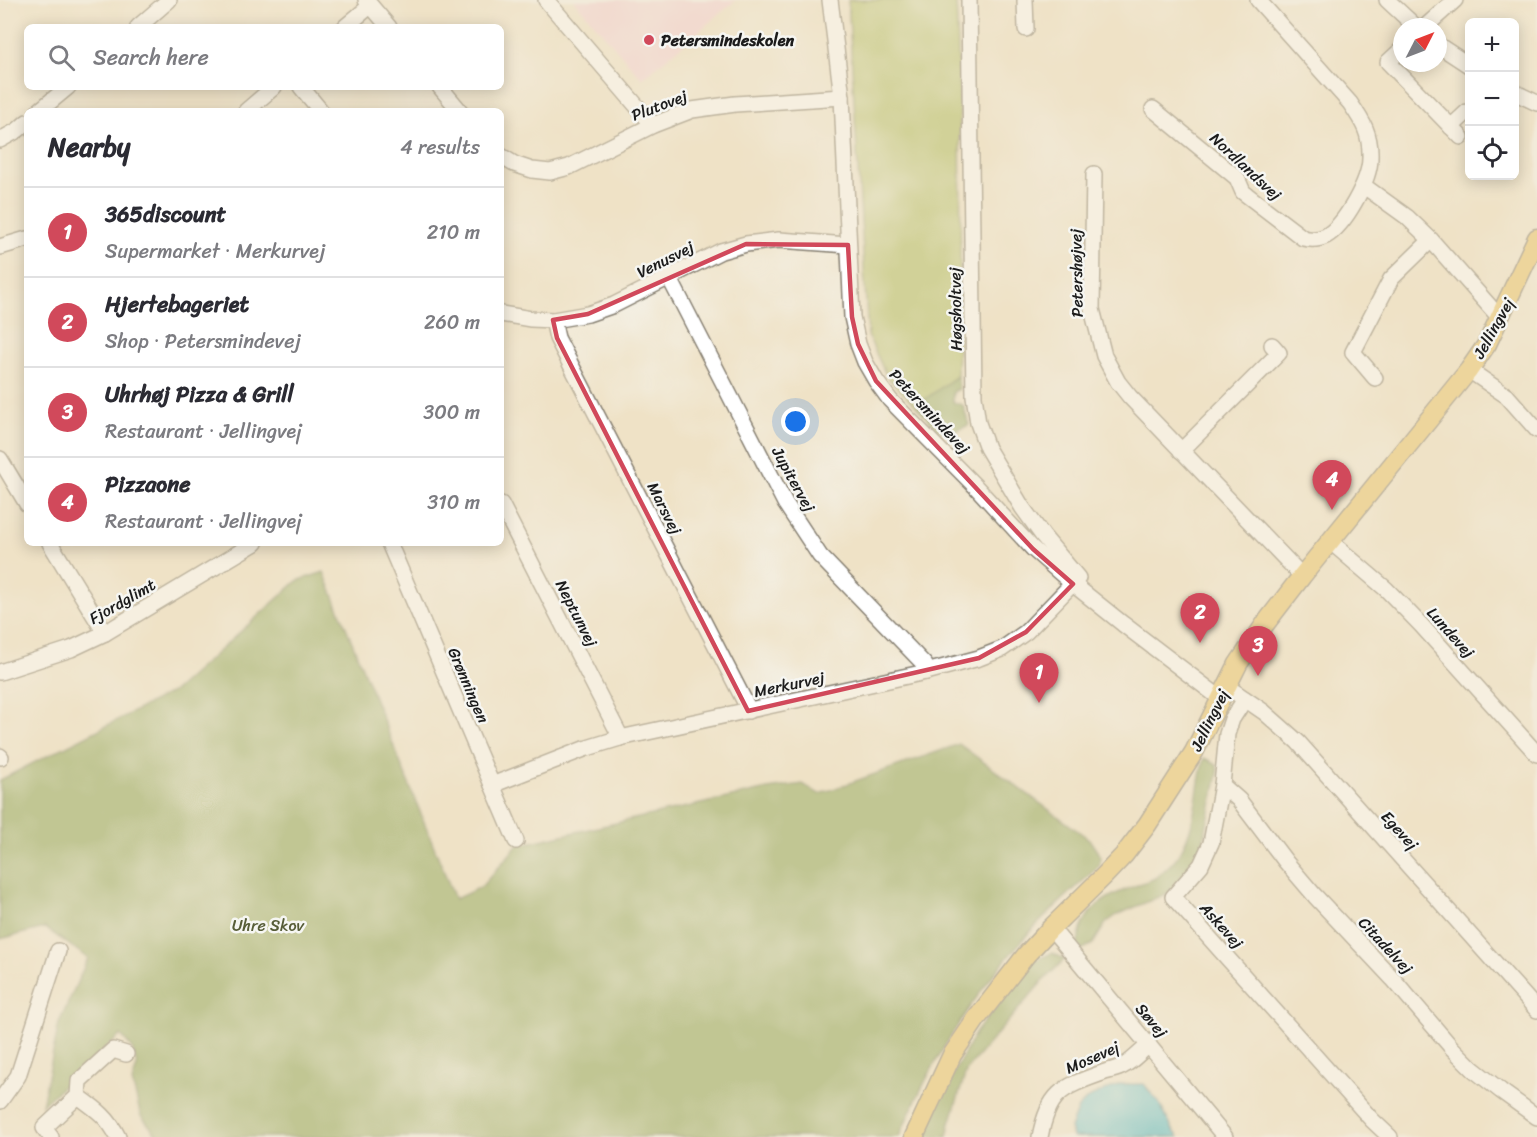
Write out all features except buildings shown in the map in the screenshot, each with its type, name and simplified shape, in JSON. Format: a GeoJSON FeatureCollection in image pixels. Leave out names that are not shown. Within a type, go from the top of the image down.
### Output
{"type":"FeatureCollection","features":[{"type":"Feature","properties":{"kind":"main road","name":"Jellingvej"},"geometry":{"type":"LineString","coordinates":[[914,1137],[952,1055],[977,1018],[1026,956],[1124,855],[1147,825],[1194,752],[1247,649],[1302,576],[1469,370],[1487,344],[1537,237]]}},
{"type":"Feature","properties":{"kind":"street"},"geometry":{"type":"LineString","coordinates":[[141,24],[169,0]]}},
{"type":"Feature","properties":{"kind":"street"},"geometry":{"type":"LineString","coordinates":[[546,0],[652,125]]}},
{"type":"Feature","properties":{"kind":"street","name":"Petersmindevej"},"geometry":{"type":"LineString","coordinates":[[830,0],[842,97],[852,317],[864,362],[890,400],[976,487],[1033,549],[1072,584],[1190,676],[1223,692]]}},
{"type":"Feature","properties":{"kind":"street","name":"Høgsholtvej"},"geometry":{"type":"LineString","coordinates":[[969,0],[974,396],[978,423],[987,448],[1022,507],[1078,578],[1072,584]]}},
{"type":"Feature","properties":{"kind":"street"},"geometry":{"type":"LineString","coordinates":[[1025,0],[1026,29]]}},
{"type":"Feature","properties":{"kind":"street","name":"Nordlandsvej"},"geometry":{"type":"LineString","coordinates":[[1152,109],[1237,178],[1243,192],[1303,238],[1314,240],[1326,236],[1340,224],[1364,186],[1371,160],[1369,138],[1364,122],[1350,103],[1258,0]]}},
{"type":"Feature","properties":{"kind":"street"},"geometry":{"type":"LineString","coordinates":[[1387,0],[1406,18]]}},
{"type":"Feature","properties":{"kind":"street"},"geometry":{"type":"LineString","coordinates":[[1435,18],[1455,0]]}},
{"type":"Feature","properties":{"kind":"street"},"geometry":{"type":"LineString","coordinates":[[348,24],[368,3],[386,24]]}},
{"type":"Feature","properties":{"kind":"street"},"geometry":{"type":"LineString","coordinates":[[1447,51],[1465,63]]}},
{"type":"Feature","properties":{"kind":"street"},"geometry":{"type":"LineString","coordinates":[[1398,72],[1456,132],[1465,116]]}},
{"type":"Feature","properties":{"kind":"street"},"geometry":{"type":"LineString","coordinates":[[43,108],[64,90]]}},
{"type":"Feature","properties":{"kind":"street"},"geometry":{"type":"LineString","coordinates":[[250,108],[270,90]]}},
{"type":"Feature","properties":{"kind":"street"},"geometry":{"type":"LineString","coordinates":[[304,90],[318,108]]}},
{"type":"Feature","properties":{"kind":"street"},"geometry":{"type":"LineString","coordinates":[[442,90],[458,108]]}},
{"type":"Feature","properties":{"kind":"street"},"geometry":{"type":"LineString","coordinates":[[1519,94],[1537,103]]}},
{"type":"Feature","properties":{"kind":"street","name":"Plutovej"},"geometry":{"type":"LineString","coordinates":[[504,158],[532,170],[550,172],[569,167],[652,125],[692,110],[735,104],[842,97]]}},
{"type":"Feature","properties":{"kind":"street"},"geometry":{"type":"LineString","coordinates":[[0,140],[24,125]]}},
{"type":"Feature","properties":{"kind":"street","name":"Petershøjvej"},"geometry":{"type":"LineString","coordinates":[[1094,174],[1092,309],[1104,356],[1118,382],[1302,576]]}},
{"type":"Feature","properties":{"kind":"street"},"geometry":{"type":"LineString","coordinates":[[1364,186],[1407,217],[1431,240],[1500,318]]}},
{"type":"Feature","properties":{"kind":"street"},"geometry":{"type":"LineString","coordinates":[[0,247],[24,240]]}},
{"type":"Feature","properties":{"kind":"street","name":"Venusvej"},"geometry":{"type":"LineString","coordinates":[[504,314],[553,320],[588,314],[614,305],[721,251],[746,244],[779,240],[848,244]]}},
{"type":"Feature","properties":{"kind":"street"},"geometry":{"type":"LineString","coordinates":[[1375,378],[1353,352],[1390,279],[1431,240]]}},
{"type":"Feature","properties":{"kind":"street","name":"Jupitervej"},"geometry":{"type":"LineString","coordinates":[[669,277],[785,503],[801,528],[820,556],[925,665],[926,672]]}},
{"type":"Feature","properties":{"kind":"street","name":"Marsvej"},"geometry":{"type":"LineString","coordinates":[[553,320],[557,338],[748,711]]}},
{"type":"Feature","properties":{"kind":"street"},"geometry":{"type":"LineString","coordinates":[[1181,451],[1279,353],[1272,345]]}},
{"type":"Feature","properties":{"kind":"street"},"geometry":{"type":"LineString","coordinates":[[1469,370],[1507,396],[1537,430]]}},
{"type":"Feature","properties":{"kind":"street"},"geometry":{"type":"LineString","coordinates":[[0,459],[24,499]]}},
{"type":"Feature","properties":{"kind":"street","name":"Neptunvej"},"geometry":{"type":"LineString","coordinates":[[504,510],[620,738]]}},
{"type":"Feature","properties":{"kind":"street","name":"Lundevej"},"geometry":{"type":"LineString","coordinates":[[1331,542],[1386,589],[1537,754]]}},
{"type":"Feature","properties":{"kind":"street"},"geometry":{"type":"LineString","coordinates":[[53,546],[105,633]]}},
{"type":"Feature","properties":{"kind":"street","name":"Grønningen"},"geometry":{"type":"LineString","coordinates":[[390,546],[516,841]]}},
{"type":"Feature","properties":{"kind":"street","name":"Fjordglimt"},"geometry":{"type":"LineString","coordinates":[[0,672],[71,649],[105,633],[232,549]]}},
{"type":"Feature","properties":{"kind":"street","name":"Merkurvej"},"geometry":{"type":"LineString","coordinates":[[492,785],[584,749],[620,738],[926,672],[979,658],[1002,649],[1026,632],[1072,584]]}},
{"type":"Feature","properties":{"kind":"street","name":"Egevej"},"geometry":{"type":"LineString","coordinates":[[1223,692],[1245,699],[1264,712],[1298,742],[1537,1010]]}},
{"type":"Feature","properties":{"kind":"street","name":"Askevej"},"geometry":{"type":"LineString","coordinates":[[1245,699],[1232,719],[1227,734],[1222,785],[1210,843],[1200,865],[1173,897],[1372,1120],[1390,1137]]}},
{"type":"Feature","properties":{"kind":"street","name":"Citadelvej"},"geometry":{"type":"LineString","coordinates":[[1222,785],[1239,800],[1315,896],[1394,979],[1452,1048],[1482,1076],[1537,1117]]}},
{"type":"Feature","properties":{"kind":"street","name":"Søvej"},"geometry":{"type":"LineString","coordinates":[[1051,928],[1225,1137]]}},
{"type":"Feature","properties":{"kind":"street"},"geometry":{"type":"LineString","coordinates":[[0,1101],[18,1076],[58,951]]}},
{"type":"Feature","properties":{"kind":"street","name":"Mosevej"},"geometry":{"type":"LineString","coordinates":[[1040,1137],[1049,1107],[1068,1086],[1125,1065],[1149,1044]]}},
{"type":"Feature","properties":{"kind":"street"},"geometry":{"type":"LineString","coordinates":[[51,1137],[44,1128],[78,1096],[79,1082],[113,1050],[126,1054]]}},
{"type":"Feature","properties":{"kind":"street"},"geometry":{"type":"LineString","coordinates":[[78,1096],[111,1123],[118,1137]]}},
{"type":"Feature","properties":{"kind":"highlighted area"},"geometry":{"type":"Polygon","coordinates":[[[746,244],[848,245],[852,317],[858,344],[876,381],[1033,549],[1073,584],[1026,632],[979,658],[748,711],[557,338],[553,320],[588,314],[746,244]]]}},
{"type":"Feature","properties":{"kind":"shaded area","name":"Petersmindeskolen"},"geometry":{"type":"Polygon","coordinates":[[[574,0],[736,0],[642,79],[574,0]]]}},
{"type":"Feature","properties":{"kind":"green space"},"geometry":{"type":"Polygon","coordinates":[[[848,0],[956,0],[961,188],[957,376],[916,406],[887,377],[868,336],[848,0]]]}},
{"type":"Feature","properties":{"kind":"green space"},"geometry":{"type":"Polygon","coordinates":[[[957,376],[959,389],[953,392],[953,402],[963,405],[969,425],[953,432],[938,431],[916,406],[957,376]]]}},
{"type":"Feature","properties":{"kind":"green space","name":"Uhre Skov"},"geometry":{"type":"Polygon","coordinates":[[[324,572],[455,899],[481,887],[518,845],[767,789],[803,784],[819,794],[959,744],[1089,839],[1101,857],[1099,866],[1037,924],[972,1004],[939,1055],[899,1137],[159,1137],[141,1116],[132,1082],[137,1066],[132,1048],[121,1035],[42,1105],[59,1023],[88,958],[45,928],[0,939],[0,780],[174,691],[297,581],[324,572]]]}},
{"type":"Feature","properties":{"kind":"green space"},"geometry":{"type":"Polygon","coordinates":[[[1204,758],[1217,764],[1218,774],[1201,853],[1168,893],[1117,915],[1106,923],[1093,944],[1081,950],[1077,946],[1081,929],[1087,916],[1099,904],[1113,895],[1155,878],[1172,863],[1180,852],[1191,826],[1204,758]]]}},
{"type":"Feature","properties":{"kind":"green space"},"geometry":{"type":"Polygon","coordinates":[[[1052,953],[1065,959],[1041,983],[967,1069],[947,1137],[925,1137],[937,1103],[976,1032],[1030,962],[1052,953]]]}},
{"type":"Feature","properties":{"kind":"water"},"geometry":{"type":"Polygon","coordinates":[[[1120,1084],[1144,1084],[1159,1103],[1179,1137],[1072,1137],[1070,1128],[1078,1108],[1088,1098],[1120,1084]]]}},
{"type":"Feature","properties":{"kind":"place","name":"Petersmindeskolen"},"geometry":{"type":"Point","coordinates":[649,40]}},
{"type":"Feature","properties":{"kind":"place","name":"Pizzaone"},"geometry":{"type":"Point","coordinates":[1332,510]}},
{"type":"Feature","properties":{"kind":"place","name":"Hjertebageriet"},"geometry":{"type":"Point","coordinates":[1200,643]}},
{"type":"Feature","properties":{"kind":"place","name":"Uhrhøj Pizza & Grill"},"geometry":{"type":"Point","coordinates":[1258,676]}},
{"type":"Feature","properties":{"kind":"place","name":"365discount"},"geometry":{"type":"Point","coordinates":[1039,703]}}]}
